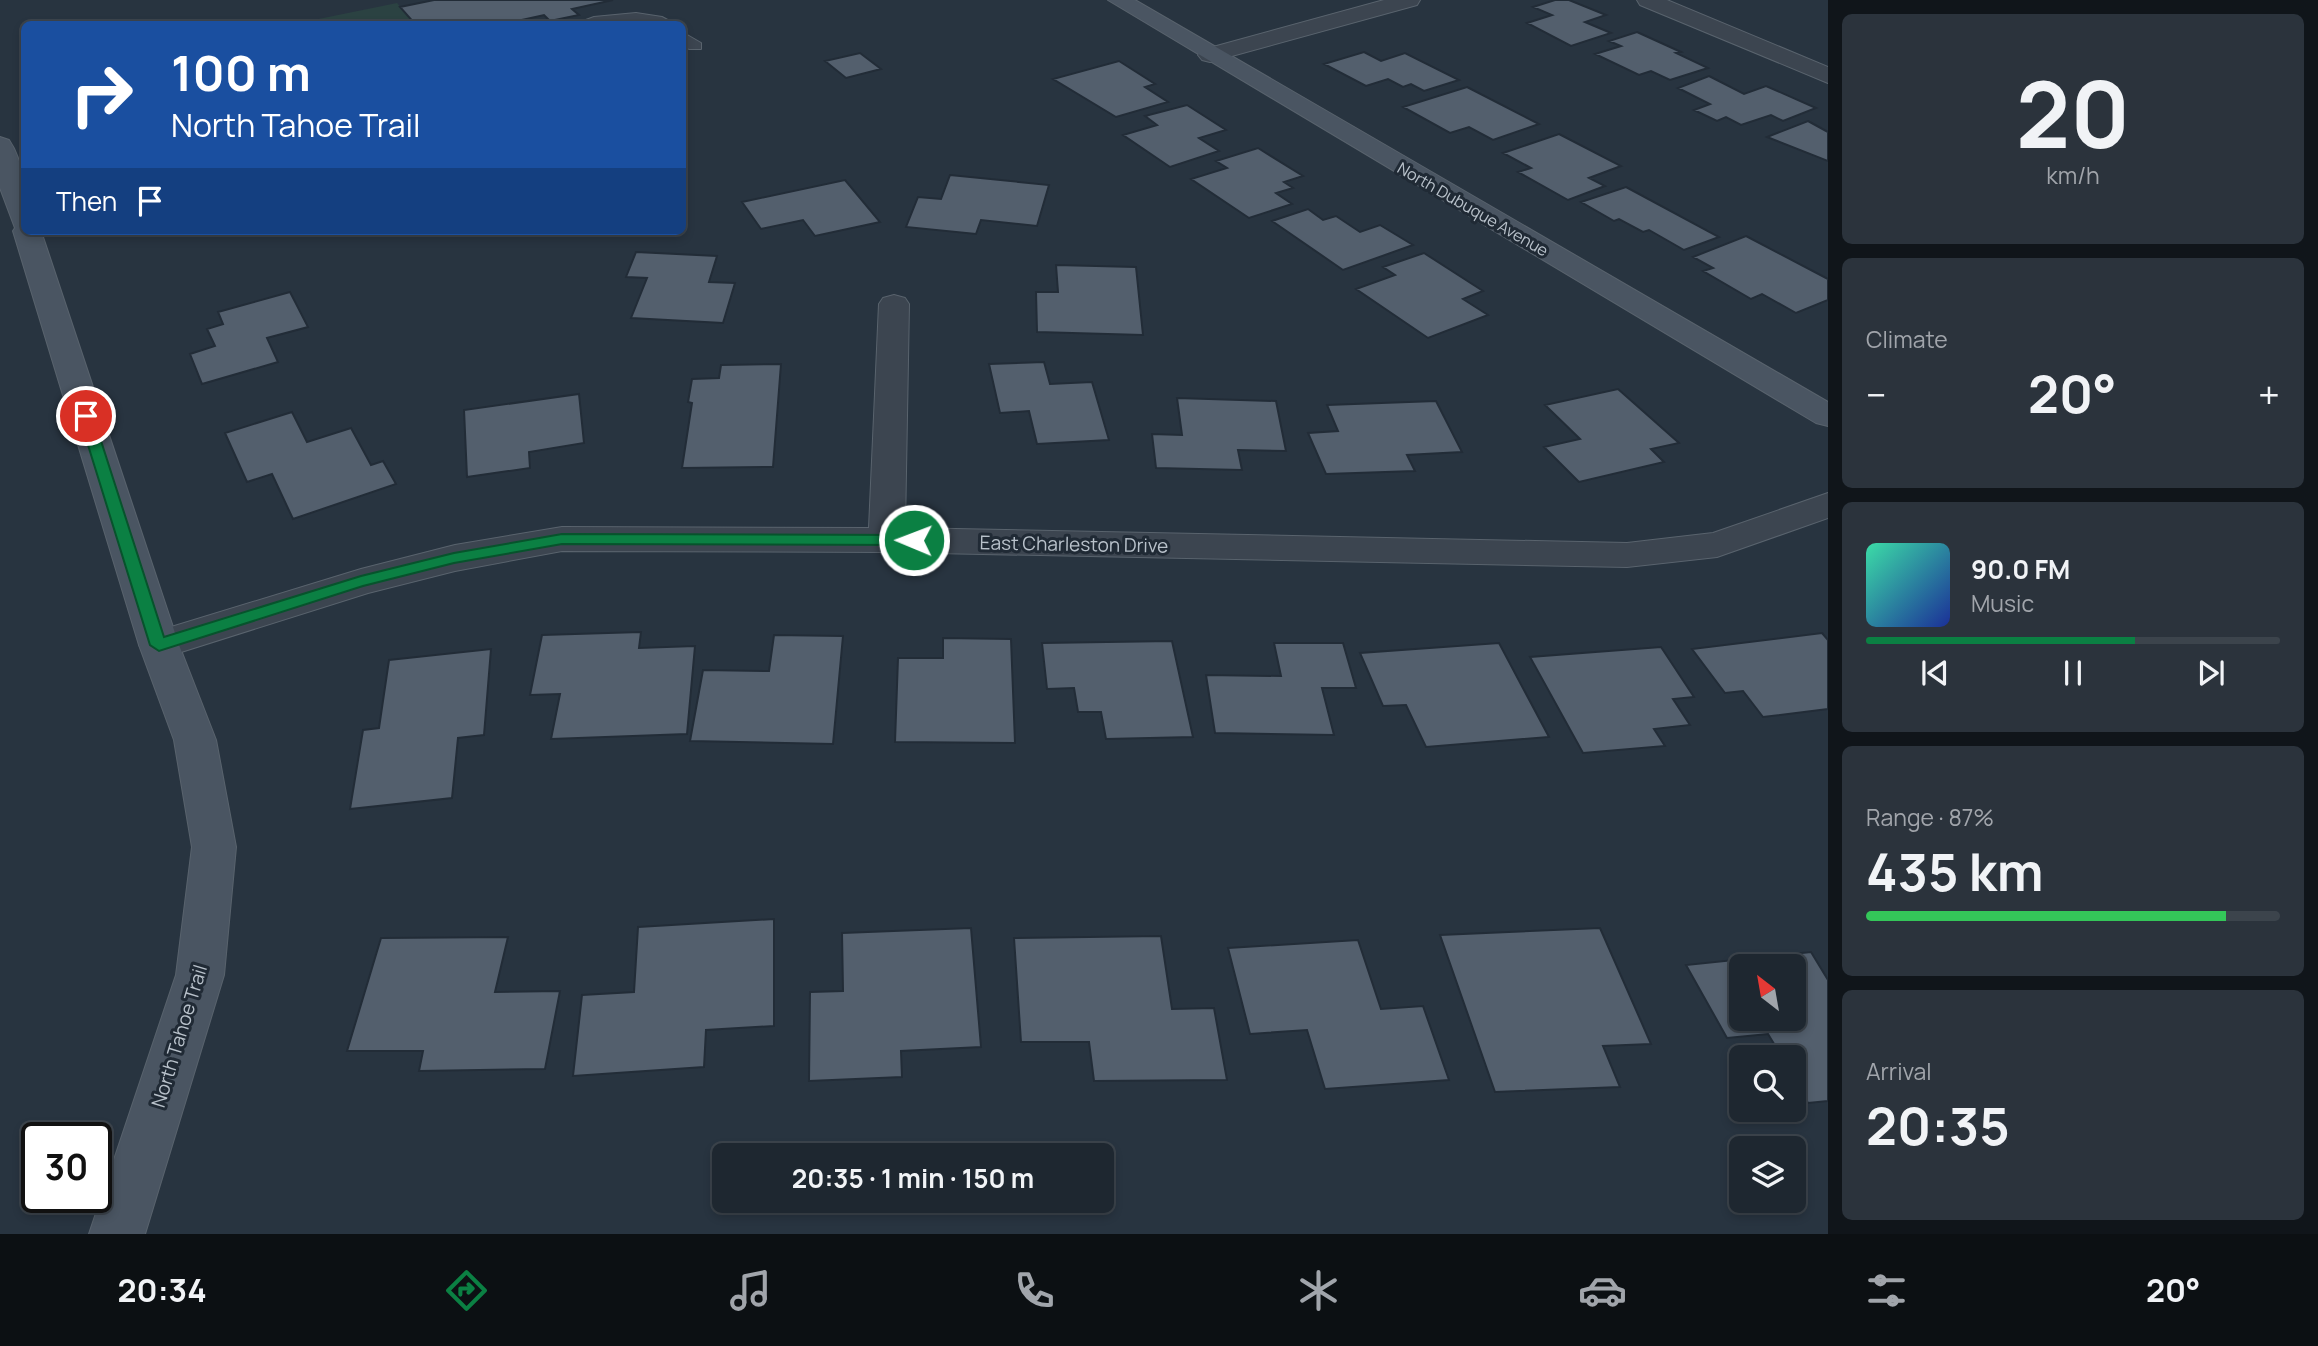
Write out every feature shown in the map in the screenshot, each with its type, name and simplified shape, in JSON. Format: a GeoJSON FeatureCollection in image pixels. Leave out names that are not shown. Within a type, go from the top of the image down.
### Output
{"type":"FeatureCollection","features":[{"type":"Feature","properties":{"kind":"street","name":"North Dubuque Avenue"},"geometry":{"type":"LineString","coordinates":[[1119,0],[1828,416]]}},
{"type":"Feature","properties":{"kind":"street"},"geometry":{"type":"LineString","coordinates":[[1210,55],[1409,0]]}},
{"type":"Feature","properties":{"kind":"street"},"geometry":{"type":"LineString","coordinates":[[1648,0],[1828,76]]}},
{"type":"Feature","properties":{"kind":"street"},"geometry":{"type":"LineString","coordinates":[[0,145],[21,212]]}},
{"type":"Feature","properties":{"kind":"street","name":"North Tahoe Trail"},"geometry":{"type":"LineString","coordinates":[[28,235],[159,645],[195,740],[214,847],[200,975],[117,1234]]}},
{"type":"Feature","properties":{"kind":"street"},"geometry":{"type":"LineString","coordinates":[[887,540],[894,304]]}},
{"type":"Feature","properties":{"kind":"street","name":"East Charleston Drive"},"geometry":{"type":"LineString","coordinates":[[159,645],[361,582],[454,558],[562,539],[887,540],[1627,555],[1717,545],[1828,505]]}},
{"type":"Feature","properties":{"kind":"lane"},"geometry":{"type":"LineString","coordinates":[[600,21],[623,17],[658,21]]}},
{"type":"Feature","properties":{"kind":"green space"},"geometry":{"type":"Polygon","coordinates":[[[397,3],[412,21],[309,21],[397,3]]]}},
{"type":"Feature","properties":{"kind":"building"},"geometry":{"type":"Polygon","coordinates":[[[434,0],[613,0],[572,9],[579,15],[550,21],[544,15],[517,21],[412,21],[400,7],[434,0]]]}},
{"type":"Feature","properties":{"kind":"building"},"geometry":{"type":"Polygon","coordinates":[[[1555,0],[1569,0],[1606,15],[1585,22],[1611,33],[1571,46],[1527,23],[1552,15],[1533,7],[1555,0]]]}},
{"type":"Feature","properties":{"kind":"building"},"geometry":{"type":"Polygon","coordinates":[[[1637,32],[1708,68],[1670,80],[1651,71],[1639,75],[1595,54],[1621,46],[1609,41],[1637,32]]]}},
{"type":"Feature","properties":{"kind":"building"},"geometry":{"type":"Polygon","coordinates":[[[1364,52],[1381,61],[1405,53],[1459,80],[1424,91],[1411,84],[1403,87],[1388,79],[1366,86],[1324,64],[1364,52]]]}},
{"type":"Feature","properties":{"kind":"building"},"geometry":{"type":"Polygon","coordinates":[[[860,53],[881,69],[846,78],[825,61],[860,53]]]}},
{"type":"Feature","properties":{"kind":"building"},"geometry":{"type":"Polygon","coordinates":[[[1119,61],[1155,84],[1145,87],[1168,102],[1116,117],[1053,79],[1119,61]]]}},
{"type":"Feature","properties":{"kind":"building"},"geometry":{"type":"Polygon","coordinates":[[[1709,76],[1744,94],[1766,86],[1816,108],[1783,121],[1771,115],[1741,125],[1726,117],[1717,121],[1694,110],[1710,104],[1678,88],[1709,76]]]}},
{"type":"Feature","properties":{"kind":"building"},"geometry":{"type":"Polygon","coordinates":[[[1467,87],[1539,124],[1493,140],[1469,127],[1450,133],[1403,107],[1467,87]]]}},
{"type":"Feature","properties":{"kind":"building"},"geometry":{"type":"Polygon","coordinates":[[[1187,105],[1226,130],[1199,138],[1219,151],[1170,167],[1123,135],[1157,125],[1145,116],[1187,105]]]}},
{"type":"Feature","properties":{"kind":"building"},"geometry":{"type":"Polygon","coordinates":[[[1808,121],[1828,132],[1828,161],[1767,137],[1808,121]]]}},
{"type":"Feature","properties":{"kind":"building"},"geometry":{"type":"Polygon","coordinates":[[[1559,134],[1621,166],[1589,178],[1605,186],[1568,200],[1518,172],[1531,168],[1503,153],[1559,134]]]}},
{"type":"Feature","properties":{"kind":"building"},"geometry":{"type":"Polygon","coordinates":[[[1258,148],[1303,176],[1284,182],[1293,188],[1276,193],[1292,204],[1249,218],[1191,179],[1227,168],[1216,161],[1258,148]]]}},
{"type":"Feature","properties":{"kind":"building"},"geometry":{"type":"Polygon","coordinates":[[[950,175],[1049,185],[1037,226],[981,220],[976,234],[906,227],[918,197],[941,199],[950,175]]]}},
{"type":"Feature","properties":{"kind":"building"},"geometry":{"type":"Polygon","coordinates":[[[845,180],[880,222],[815,236],[803,220],[761,229],[742,202],[845,180]]]}},
{"type":"Feature","properties":{"kind":"building"},"geometry":{"type":"Polygon","coordinates":[[[1626,187],[1719,237],[1684,250],[1649,230],[1643,232],[1619,219],[1614,221],[1581,202],[1626,187]]]}},
{"type":"Feature","properties":{"kind":"building"},"geometry":{"type":"Polygon","coordinates":[[[1308,209],[1323,220],[1336,216],[1360,232],[1380,225],[1413,245],[1343,270],[1272,221],[1308,209]]]}},
{"type":"Feature","properties":{"kind":"building"},"geometry":{"type":"Polygon","coordinates":[[[1746,236],[1828,279],[1828,300],[1796,313],[1762,294],[1751,299],[1703,271],[1713,268],[1693,257],[1746,236]]]}},
{"type":"Feature","properties":{"kind":"building"},"geometry":{"type":"Polygon","coordinates":[[[636,252],[717,256],[709,282],[735,283],[723,323],[631,318],[647,278],[626,277],[636,252]]]}},
{"type":"Feature","properties":{"kind":"building"},"geometry":{"type":"Polygon","coordinates":[[[1424,253],[1483,291],[1463,299],[1488,315],[1428,338],[1356,289],[1395,275],[1383,267],[1424,253]]]}},
{"type":"Feature","properties":{"kind":"building"},"geometry":{"type":"Polygon","coordinates":[[[1056,265],[1136,267],[1143,335],[1037,332],[1036,292],[1058,292],[1056,265]]]}},
{"type":"Feature","properties":{"kind":"building"},"geometry":{"type":"Polygon","coordinates":[[[290,292],[308,327],[267,338],[278,362],[202,384],[190,354],[215,346],[207,329],[223,324],[218,312],[290,292]]]}},
{"type":"Feature","properties":{"kind":"building"},"geometry":{"type":"Polygon","coordinates":[[[1044,362],[1050,384],[1092,382],[1109,440],[1037,444],[1029,411],[1000,413],[989,364],[1044,362]]]}},
{"type":"Feature","properties":{"kind":"building"},"geometry":{"type":"Polygon","coordinates":[[[781,364],[773,467],[682,468],[692,403],[688,402],[692,379],[719,378],[721,365],[781,364]]]}},
{"type":"Feature","properties":{"kind":"building"},"geometry":{"type":"Polygon","coordinates":[[[1618,389],[1679,443],[1651,449],[1664,462],[1579,482],[1544,447],[1580,439],[1545,405],[1618,389]]]}},
{"type":"Feature","properties":{"kind":"building"},"geometry":{"type":"Polygon","coordinates":[[[579,394],[584,443],[529,452],[530,468],[467,477],[464,410],[579,394]]]}},
{"type":"Feature","properties":{"kind":"building"},"geometry":{"type":"Polygon","coordinates":[[[1177,398],[1276,401],[1286,451],[1238,450],[1242,470],[1156,468],[1152,434],[1182,435],[1177,398]]]}},
{"type":"Feature","properties":{"kind":"building"},"geometry":{"type":"Polygon","coordinates":[[[1436,401],[1462,452],[1407,455],[1415,471],[1326,474],[1308,433],[1338,431],[1327,405],[1436,401]]]}},
{"type":"Feature","properties":{"kind":"building"},"geometry":{"type":"Polygon","coordinates":[[[292,412],[307,442],[351,428],[371,465],[383,461],[396,484],[293,519],[272,474],[247,482],[225,433],[292,412]]]}},
{"type":"Feature","properties":{"kind":"building"},"geometry":{"type":"Polygon","coordinates":[[[641,632],[639,648],[695,646],[687,734],[551,739],[560,694],[530,695],[542,635],[641,632]]]}},
{"type":"Feature","properties":{"kind":"building"},"geometry":{"type":"Polygon","coordinates":[[[1822,633],[1828,640],[1828,709],[1763,717],[1743,691],[1725,693],[1692,649],[1822,633]]]}},
{"type":"Feature","properties":{"kind":"building"},"geometry":{"type":"Polygon","coordinates":[[[774,635],[843,636],[833,744],[690,741],[703,670],[769,671],[774,635]]]}},
{"type":"Feature","properties":{"kind":"building"},"geometry":{"type":"Polygon","coordinates":[[[943,638],[1011,639],[1015,743],[895,742],[898,658],[943,658],[943,638]]]}},
{"type":"Feature","properties":{"kind":"building"},"geometry":{"type":"Polygon","coordinates":[[[1172,641],[1193,737],[1106,739],[1101,712],[1078,712],[1074,688],[1047,689],[1042,643],[1172,641]]]}},
{"type":"Feature","properties":{"kind":"building"},"geometry":{"type":"Polygon","coordinates":[[[1274,643],[1343,643],[1356,688],[1322,688],[1334,735],[1215,733],[1206,675],[1281,676],[1274,643]]]}},
{"type":"Feature","properties":{"kind":"building"},"geometry":{"type":"Polygon","coordinates":[[[1499,643],[1549,737],[1426,747],[1406,705],[1383,706],[1360,653],[1499,643]]]}},
{"type":"Feature","properties":{"kind":"building"},"geometry":{"type":"Polygon","coordinates":[[[1661,647],[1694,697],[1673,699],[1690,725],[1654,729],[1665,746],[1583,753],[1530,657],[1661,647]]]}},
{"type":"Feature","properties":{"kind":"building"},"geometry":{"type":"Polygon","coordinates":[[[491,649],[484,735],[458,738],[452,798],[350,809],[363,730],[379,728],[389,660],[491,649]]]}},
{"type":"Feature","properties":{"kind":"building"},"geometry":{"type":"Polygon","coordinates":[[[774,919],[774,1026],[706,1030],[704,1067],[573,1076],[582,995],[634,992],[638,927],[774,919]]]}},
{"type":"Feature","properties":{"kind":"building"},"geometry":{"type":"Polygon","coordinates":[[[971,928],[981,1047],[901,1051],[902,1077],[809,1081],[810,992],[843,991],[842,933],[971,928]]]}},
{"type":"Feature","properties":{"kind":"building"},"geometry":{"type":"Polygon","coordinates":[[[1600,928],[1651,1044],[1603,1046],[1620,1087],[1495,1092],[1440,935],[1600,928]]]}},
{"type":"Feature","properties":{"kind":"building"},"geometry":{"type":"Polygon","coordinates":[[[1161,936],[1172,1009],[1214,1008],[1227,1080],[1094,1081],[1089,1042],[1021,1042],[1014,938],[1161,936]]]}},
{"type":"Feature","properties":{"kind":"building"},"geometry":{"type":"Polygon","coordinates":[[[508,937],[495,992],[560,991],[545,1069],[419,1071],[423,1051],[347,1051],[381,938],[508,937]]]}},
{"type":"Feature","properties":{"kind":"building"},"geometry":{"type":"Polygon","coordinates":[[[1358,940],[1381,1009],[1423,1006],[1449,1080],[1325,1089],[1307,1030],[1250,1034],[1228,948],[1358,940]]]}},
{"type":"Feature","properties":{"kind":"building"},"geometry":{"type":"Polygon","coordinates":[[[1811,952],[1828,980],[1828,1101],[1808,1103],[1806,1099],[1806,1045],[1775,1045],[1768,1034],[1727,1038],[1686,965],[1729,961],[1729,1031],[1806,1031],[1806,954],[1792,954],[1811,952]]]}},
{"type":"Feature","properties":{"kind":"route"},"geometry":{"type":"LineString","coordinates":[[86,416],[159,645],[361,582],[454,558],[562,539],[914,540]]}}]}
